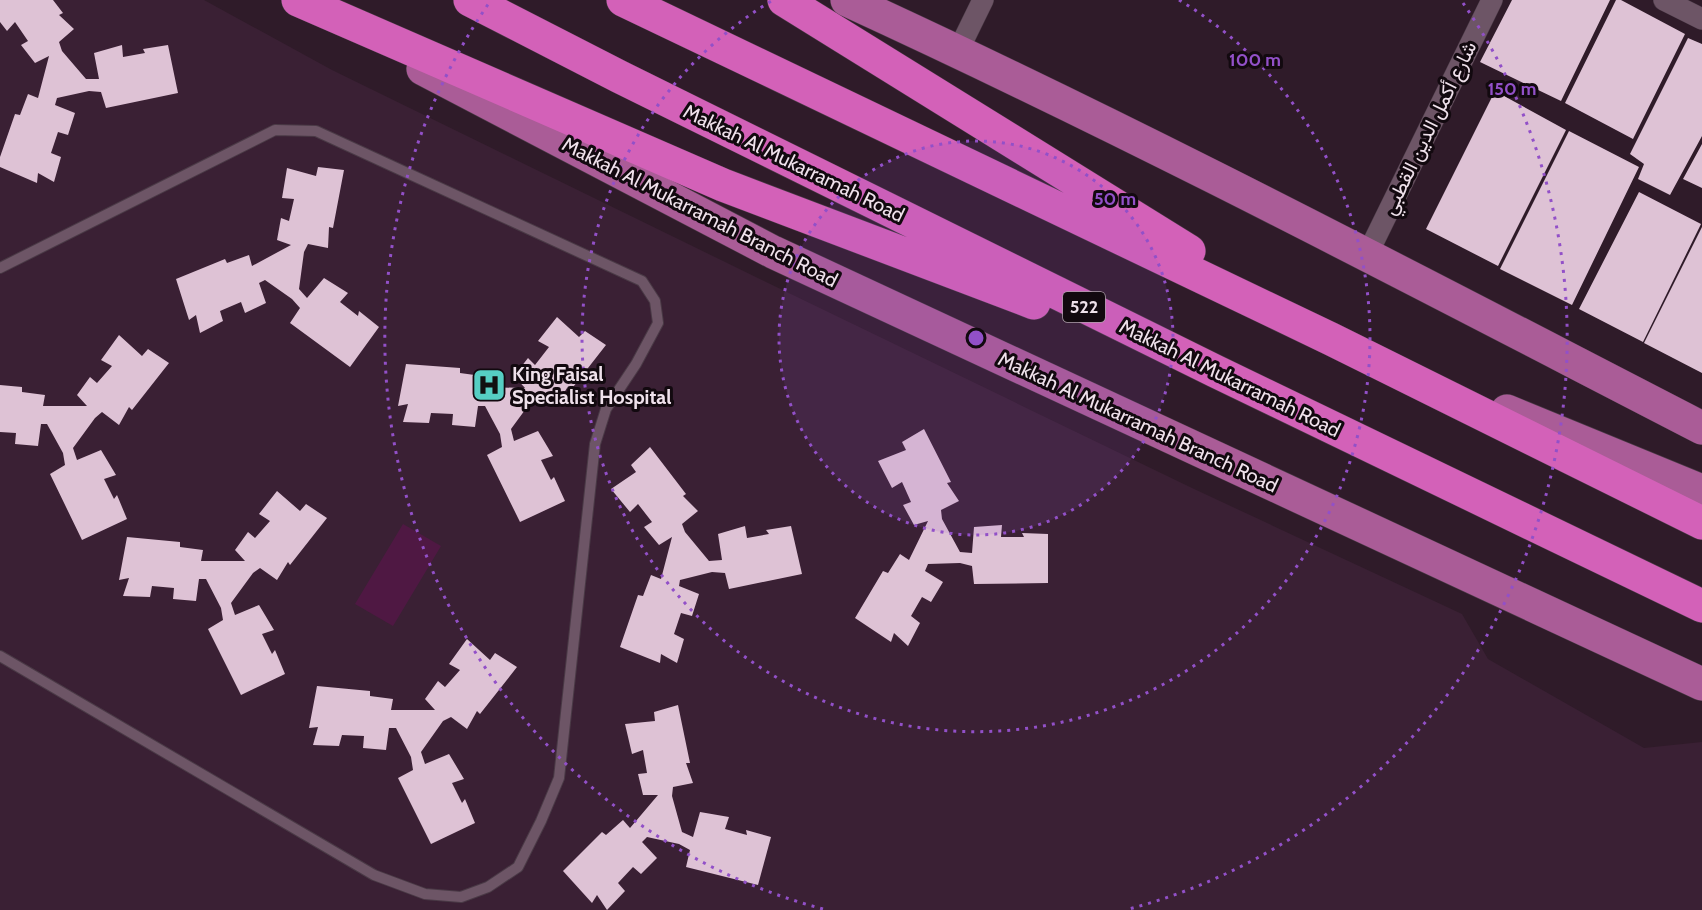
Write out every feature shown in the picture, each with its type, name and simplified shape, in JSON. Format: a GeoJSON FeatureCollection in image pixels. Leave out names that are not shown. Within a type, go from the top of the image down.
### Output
{"type":"FeatureCollection","features":[{"type":"Feature","properties":{"kind":"highway"},"geometry":{"type":"LineString","coordinates":[[298,0],[723,185],[1215,371]]}},
{"type":"Feature","properties":{"kind":"highway","name":"Makkah Al Mukarramah Road"},"geometry":{"type":"LineString","coordinates":[[470,0],[620,77],[1215,371],[1702,606]]}},
{"type":"Feature","properties":{"kind":"highway"},"geometry":{"type":"LineString","coordinates":[[623,0],[1331,339],[1702,523]]}},
{"type":"Feature","properties":{"kind":"highway"},"geometry":{"type":"LineString","coordinates":[[784,0],[1331,339]]}},
{"type":"Feature","properties":{"kind":"main road","name":"Makkah Al Mukarramah Branch Road"},"geometry":{"type":"LineString","coordinates":[[291,0],[774,252],[1702,684]]}},
{"type":"Feature","properties":{"kind":"main road"},"geometry":{"type":"LineString","coordinates":[[847,0],[958,51],[1367,255],[1702,428]]}},
{"type":"Feature","properties":{"kind":"main road"},"geometry":{"type":"LineString","coordinates":[[1331,339],[1702,492]]}},
{"type":"Feature","properties":{"kind":"main road"},"geometry":{"type":"LineString","coordinates":[[1489,504],[1702,623]]}},
{"type":"Feature","properties":{"kind":"street"},"geometry":{"type":"LineString","coordinates":[[958,51],[983,0]]}},
{"type":"Feature","properties":{"kind":"street","name":"شارع أكمل الدين القطبي"},"geometry":{"type":"LineString","coordinates":[[1367,255],[1492,0]]}},
{"type":"Feature","properties":{"kind":"street"},"geometry":{"type":"LineString","coordinates":[[1664,0],[1702,19]]}},
{"type":"Feature","properties":{"kind":"lane"},"geometry":{"type":"LineString","coordinates":[[0,268],[275,129],[316,131],[642,280],[655,301],[658,323],[636,364],[606,410],[595,444],[559,778],[518,867],[488,887],[461,897],[425,894],[374,875],[0,656]]}},
{"type":"Feature","properties":{"kind":"shaded area","name":"King Faisal Specialist Hospital"},"geometry":{"type":"Polygon","coordinates":[[[0,0],[204,0],[332,70],[764,281],[1192,488],[1462,614],[1488,659],[1644,748],[1702,742],[1702,910],[0,910],[0,0]]]}},
{"type":"Feature","properties":{"kind":"shaded area"},"geometry":{"type":"Polygon","coordinates":[[[403,524],[441,546],[393,626],[355,604],[403,524]]]}},
{"type":"Feature","properties":{"kind":"building"},"geometry":{"type":"Polygon","coordinates":[[[0,0],[53,0],[63,13],[59,15],[74,29],[59,42],[62,51],[86,79],[99,79],[94,53],[122,45],[123,57],[145,53],[143,49],[168,45],[178,93],[106,108],[101,92],[89,91],[57,98],[55,105],[75,113],[68,135],[58,132],[51,153],[61,157],[54,182],[38,173],[37,183],[0,167],[0,157],[15,114],[20,115],[28,94],[38,98],[49,56],[35,63],[21,45],[28,41],[15,22],[7,31],[0,22],[0,0]]]}},
{"type":"Feature","properties":{"kind":"building"},"geometry":{"type":"Polygon","coordinates":[[[1512,0],[1610,0],[1561,101],[1480,62],[1512,0]]]}},
{"type":"Feature","properties":{"kind":"building"},"geometry":{"type":"Polygon","coordinates":[[[1616,0],[1621,0],[1685,34],[1633,139],[1565,103],[1616,0]]]}},
{"type":"Feature","properties":{"kind":"building"},"geometry":{"type":"Polygon","coordinates":[[[1688,38],[1702,44],[1702,136],[1670,195],[1638,179],[1644,164],[1630,154],[1688,38]]]}},
{"type":"Feature","properties":{"kind":"building"},"geometry":{"type":"Polygon","coordinates":[[[1495,91],[1566,130],[1498,266],[1426,229],[1495,91]]]}},
{"type":"Feature","properties":{"kind":"building"},"geometry":{"type":"Polygon","coordinates":[[[1569,131],[1639,167],[1572,305],[1500,269],[1569,131]]]}},
{"type":"Feature","properties":{"kind":"building"},"geometry":{"type":"Polygon","coordinates":[[[1702,144],[1702,188],[1683,179],[1702,144]]]}},
{"type":"Feature","properties":{"kind":"building"},"geometry":{"type":"Polygon","coordinates":[[[318,167],[344,170],[333,228],[329,227],[328,248],[308,244],[304,252],[299,289],[307,298],[324,278],[348,293],[340,302],[358,316],[359,311],[379,327],[350,367],[290,323],[300,308],[292,299],[265,280],[259,283],[266,303],[245,313],[241,302],[220,311],[223,321],[200,333],[196,315],[189,320],[176,279],[225,259],[227,263],[249,255],[252,266],[291,245],[277,240],[281,218],[289,221],[294,199],[282,198],[287,168],[316,176],[318,167]]]}},
{"type":"Feature","properties":{"kind":"building"},"geometry":{"type":"Polygon","coordinates":[[[1639,192],[1701,224],[1643,342],[1579,309],[1639,192]]]}},
{"type":"Feature","properties":{"kind":"building"},"geometry":{"type":"Polygon","coordinates":[[[1702,227],[1702,373],[1644,343],[1702,227]]]}},
{"type":"Feature","properties":{"kind":"building"},"geometry":{"type":"Polygon","coordinates":[[[557,317],[579,337],[585,331],[606,345],[570,391],[567,388],[556,406],[540,394],[533,399],[511,429],[514,441],[538,431],[553,456],[541,460],[551,480],[554,477],[565,501],[520,522],[487,455],[502,447],[500,434],[485,406],[478,406],[475,427],[452,425],[453,414],[431,413],[429,423],[403,422],[408,404],[398,406],[406,364],[460,368],[460,373],[482,376],[480,387],[525,388],[514,376],[528,358],[535,365],[549,347],[538,341],[557,317]]]}},
{"type":"Feature","properties":{"kind":"building"},"geometry":{"type":"Polygon","coordinates":[[[119,335],[142,356],[148,349],[169,363],[132,410],[129,407],[119,425],[102,412],[73,448],[77,460],[101,450],[116,475],[104,479],[114,499],[117,495],[127,519],[82,540],[50,474],[65,465],[63,453],[47,424],[41,424],[38,446],[15,444],[16,433],[0,432],[0,385],[22,387],[22,392],[45,395],[43,406],[87,406],[77,395],[90,377],[97,383],[112,366],[101,360],[119,335]]]}},
{"type":"Feature","properties":{"kind":"building"},"geometry":{"type":"Polygon","coordinates":[[[924,429],[951,482],[947,483],[959,501],[941,510],[942,519],[960,552],[972,553],[974,527],[1002,525],[1001,537],[1024,537],[1022,533],[1048,534],[1048,583],[974,584],[972,566],[960,563],[928,564],[925,571],[943,582],[931,602],[922,597],[911,616],[920,623],[908,646],[894,633],[891,642],[855,618],[883,571],[888,573],[900,554],[909,560],[928,521],[914,525],[903,505],[911,502],[902,482],[892,488],[878,461],[906,450],[902,442],[924,429]]]}},
{"type":"Feature","properties":{"kind":"building"},"geometry":{"type":"Polygon","coordinates":[[[650,447],[686,494],[683,496],[698,511],[682,524],[685,532],[709,561],[722,560],[718,534],[745,526],[747,538],[769,534],[766,530],[791,526],[802,574],[729,589],[725,573],[712,572],[680,580],[679,586],[699,594],[692,616],[681,613],[674,634],[684,639],[677,663],[661,654],[660,663],[620,647],[638,595],[643,596],[651,575],[661,579],[672,537],[659,545],[644,527],[652,522],[638,504],[630,512],[611,489],[636,472],[631,465],[650,447]]]}},
{"type":"Feature","properties":{"kind":"building"},"geometry":{"type":"Polygon","coordinates":[[[277,491],[300,511],[306,504],[327,518],[290,565],[288,562],[277,580],[260,568],[253,573],[231,603],[235,615],[259,605],[274,630],[262,634],[272,654],[275,650],[285,674],[241,695],[208,629],[223,620],[221,608],[206,579],[199,579],[196,601],[173,599],[174,588],[152,586],[150,597],[123,596],[129,578],[119,580],[127,537],[180,542],[180,547],[203,550],[201,561],[245,561],[235,550],[248,532],[255,538],[270,521],[259,514],[277,491]]]}},
{"type":"Feature","properties":{"kind":"building"},"geometry":{"type":"Polygon","coordinates":[[[467,639],[490,660],[495,653],[517,667],[480,714],[477,711],[467,729],[451,717],[443,721],[421,752],[425,764],[449,754],[464,779],[452,783],[462,803],[465,799],[475,823],[431,844],[398,778],[413,770],[411,757],[396,728],[389,728],[386,750],[363,748],[364,736],[342,735],[339,746],[313,745],[318,727],[309,728],[317,686],[370,691],[370,696],[393,699],[391,710],[435,710],[425,699],[438,681],[445,687],[460,670],[449,664],[467,639]]]}},
{"type":"Feature","properties":{"kind":"building"},"geometry":{"type":"Polygon","coordinates":[[[678,705],[690,763],[686,763],[693,783],[673,787],[672,796],[682,832],[693,837],[700,812],[729,817],[725,829],[747,835],[746,830],[771,837],[758,885],[686,867],[690,850],[679,844],[647,837],[642,842],[657,858],[641,874],[633,867],[618,883],[625,891],[607,910],[597,895],[592,903],[563,871],[602,832],[606,835],[623,820],[630,828],[658,795],[643,795],[638,774],[647,773],[643,750],[632,754],[625,724],[655,721],[654,712],[678,705]]]}},
{"type":"Feature","properties":{"kind":"place","name":"King Faisal Specialist Hospital"},"geometry":{"type":"Point","coordinates":[489,385]}}]}
